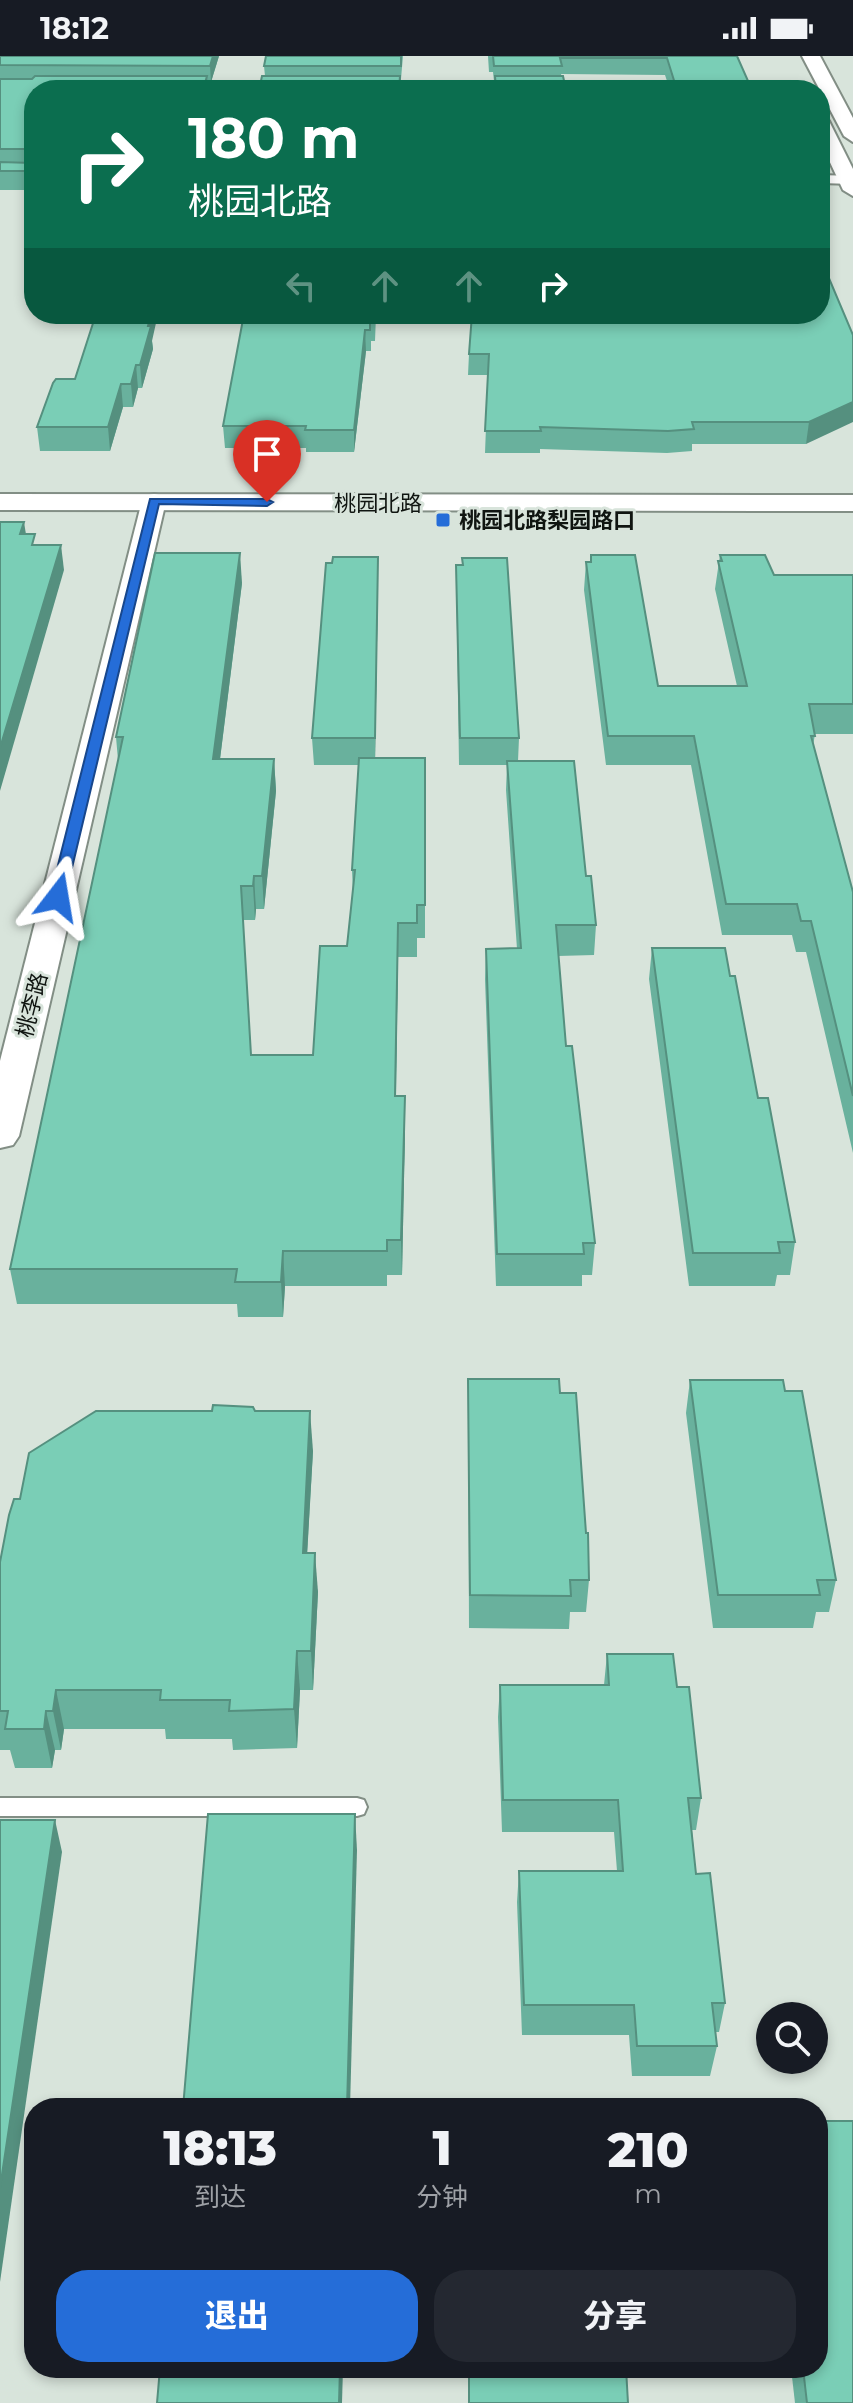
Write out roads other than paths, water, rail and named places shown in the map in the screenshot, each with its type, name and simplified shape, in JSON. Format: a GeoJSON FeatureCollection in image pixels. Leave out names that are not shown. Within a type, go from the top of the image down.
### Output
{"type":"FeatureCollection","features":[{"type":"Feature","properties":{"kind":"main road"},"geometry":{"type":"LineString","coordinates":[[811,56],[824,80]]}},
{"type":"Feature","properties":{"kind":"main road"},"geometry":{"type":"LineString","coordinates":[[830,92],[853,136]]}},
{"type":"Feature","properties":{"kind":"main road"},"geometry":{"type":"LineString","coordinates":[[830,141],[851,183]]}},
{"type":"Feature","properties":{"kind":"main road","name":"桃园北路"},"geometry":{"type":"LineString","coordinates":[[0,481],[853,481]]}},
{"type":"Feature","properties":{"kind":"main road","name":"桃园北路"},"geometry":{"type":"LineString","coordinates":[[0,502],[853,503]]}},
{"type":"Feature","properties":{"kind":"street"},"geometry":{"type":"LineString","coordinates":[[830,180],[851,183]]}},
{"type":"Feature","properties":{"kind":"street","name":"桃李路"},"geometry":{"type":"LineString","coordinates":[[0,1136],[154,501]]}},
{"type":"Feature","properties":{"kind":"lane"},"geometry":{"type":"LineString","coordinates":[[0,1807],[357,1807]]}},
{"type":"Feature","properties":{"kind":"place","name":"桃园北路梨园路口"},"geometry":{"type":"Point","coordinates":[443,520]}}]}
